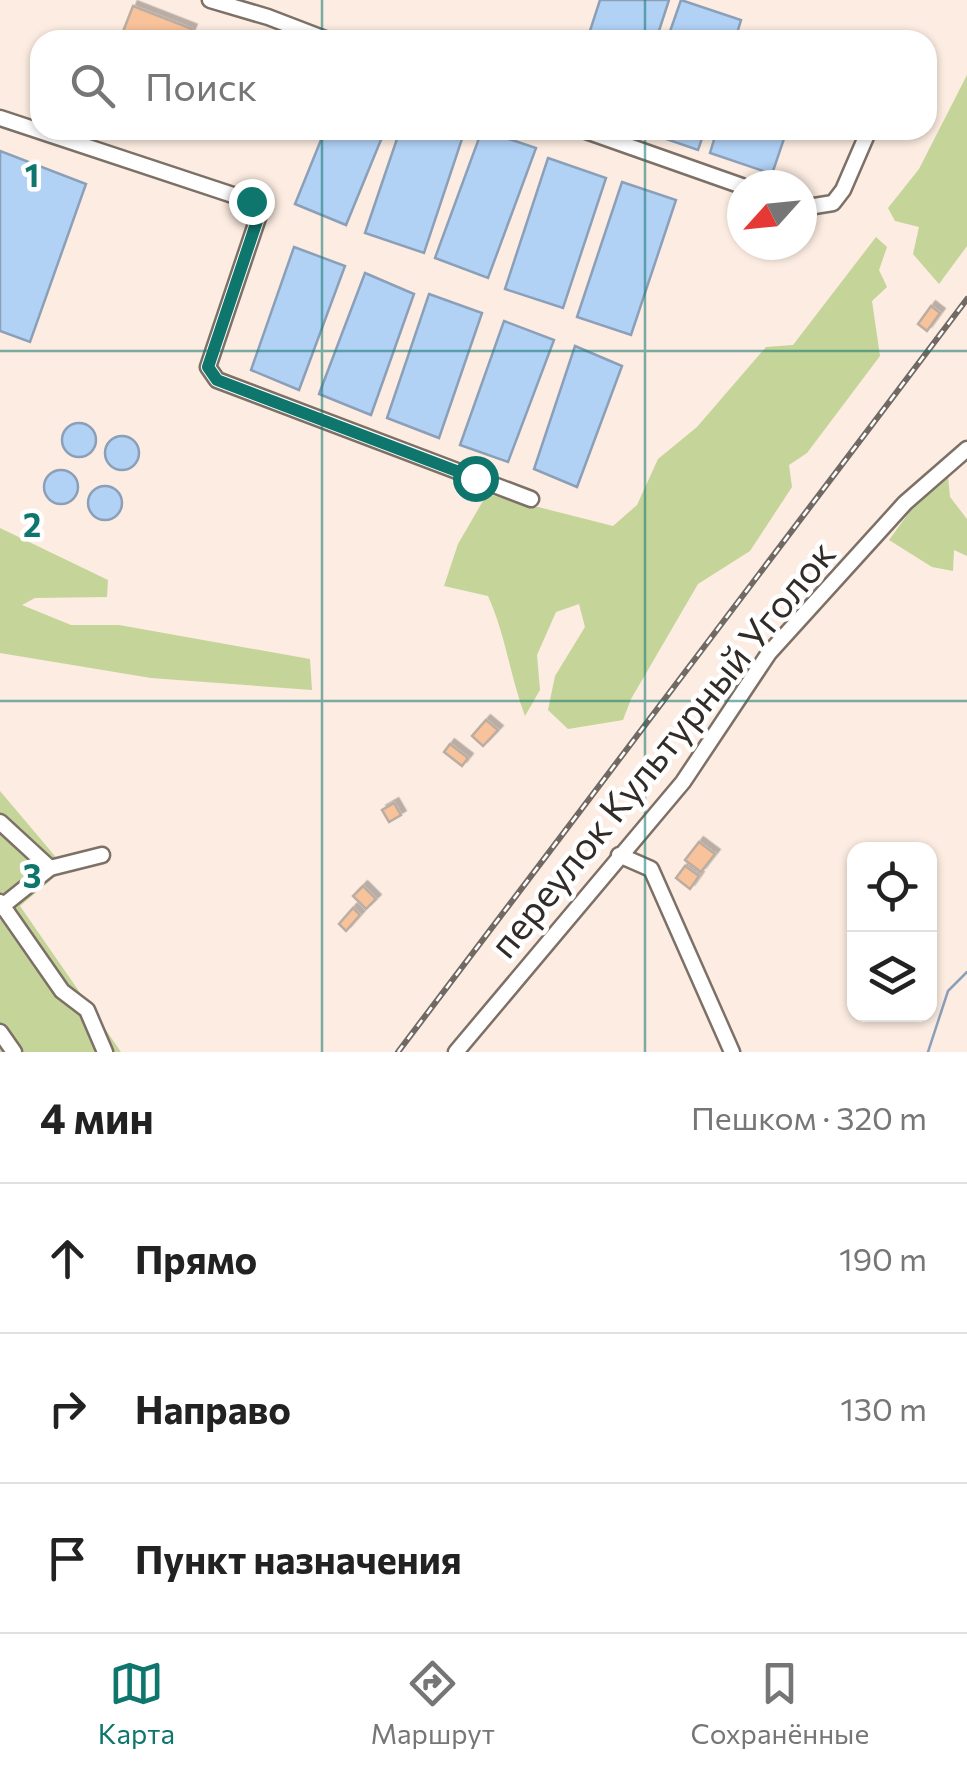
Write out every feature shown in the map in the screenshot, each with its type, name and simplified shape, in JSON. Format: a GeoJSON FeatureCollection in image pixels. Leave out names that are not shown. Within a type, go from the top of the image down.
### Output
{"type":"FeatureCollection","features":[{"type":"Feature","properties":{"kind":"street"},"geometry":{"type":"LineString","coordinates":[[210,0],[303,30]]}},
{"type":"Feature","properties":{"kind":"street"},"geometry":{"type":"LineString","coordinates":[[0,118],[30,128]]}},
{"type":"Feature","properties":{"kind":"street"},"geometry":{"type":"LineString","coordinates":[[67,140],[251,201],[260,212],[208,367],[217,380],[531,499]]}},
{"type":"Feature","properties":{"kind":"street"},"geometry":{"type":"LineString","coordinates":[[611,140],[727,181]]}},
{"type":"Feature","properties":{"kind":"street"},"geometry":{"type":"LineString","coordinates":[[817,205],[833,202],[843,190],[865,140]]}},
{"type":"Feature","properties":{"kind":"street","name":"переулок Культурный Уголок"},"geometry":{"type":"LineString","coordinates":[[466,1048],[618,854],[682,782],[769,653],[904,503],[967,449]]}},
{"type":"Feature","properties":{"kind":"street"},"geometry":{"type":"LineString","coordinates":[[0,822],[50,868]]}},
{"type":"Feature","properties":{"kind":"street"},"geometry":{"type":"LineString","coordinates":[[618,854],[651,869],[732,1052]]}},
{"type":"Feature","properties":{"kind":"street"},"geometry":{"type":"LineString","coordinates":[[102,855],[50,868],[1,906],[62,991],[87,1010],[106,1052]]}},
{"type":"Feature","properties":{"kind":"street"},"geometry":{"type":"LineString","coordinates":[[0,1032],[14,1052]]}},
{"type":"Feature","properties":{"kind":"green space"},"geometry":{"type":"Polygon","coordinates":[[[967,75],[967,246],[939,284],[913,254],[919,227],[895,221],[888,208],[919,169],[967,75]]]}},
{"type":"Feature","properties":{"kind":"green space"},"geometry":{"type":"Polygon","coordinates":[[[876,237],[887,247],[879,270],[887,287],[872,301],[880,356],[807,453],[789,465],[792,487],[750,551],[698,584],[631,699],[623,720],[568,729],[548,710],[555,676],[585,627],[579,604],[556,612],[537,655],[540,690],[525,716],[488,596],[444,586],[458,544],[487,494],[613,526],[637,505],[658,459],[697,427],[766,347],[793,345],[876,237]]]}},
{"type":"Feature","properties":{"kind":"green space"},"geometry":{"type":"Polygon","coordinates":[[[948,476],[950,497],[967,519],[967,556],[954,550],[953,571],[932,567],[889,540],[927,488],[948,476]]]}},
{"type":"Feature","properties":{"kind":"green space"},"geometry":{"type":"Polygon","coordinates":[[[0,528],[108,580],[107,597],[35,598],[22,605],[71,625],[119,625],[310,659],[312,690],[151,678],[0,653],[0,528]]]}},
{"type":"Feature","properties":{"kind":"green space"},"geometry":{"type":"Polygon","coordinates":[[[0,791],[65,868],[20,906],[121,1052],[0,1052],[0,791]]]}},
{"type":"Feature","properties":{"kind":"water"},"geometry":{"type":"Polygon","coordinates":[[[600,0],[669,0],[659,30],[590,30],[600,0]]]}},
{"type":"Feature","properties":{"kind":"water"},"geometry":{"type":"Polygon","coordinates":[[[681,0],[741,20],[738,30],[670,30],[681,0]]]}},
{"type":"Feature","properties":{"kind":"water"},"geometry":{"type":"Polygon","coordinates":[[[321,140],[381,140],[346,225],[295,204],[321,140]]]}},
{"type":"Feature","properties":{"kind":"water"},"geometry":{"type":"Polygon","coordinates":[[[397,140],[462,140],[424,253],[365,233],[397,140]]]}},
{"type":"Feature","properties":{"kind":"water"},"geometry":{"type":"Polygon","coordinates":[[[478,140],[512,140],[536,148],[488,278],[435,258],[478,140]]]}},
{"type":"Feature","properties":{"kind":"water"},"geometry":{"type":"Polygon","coordinates":[[[669,140],[702,140],[698,150],[669,140]]]}},
{"type":"Feature","properties":{"kind":"water"},"geometry":{"type":"Polygon","coordinates":[[[714,140],[784,140],[773,170],[760,170],[710,153],[714,140]]]}},
{"type":"Feature","properties":{"kind":"water"},"geometry":{"type":"Polygon","coordinates":[[[0,151],[86,184],[30,342],[0,331],[0,151]]]}},
{"type":"Feature","properties":{"kind":"water"},"geometry":{"type":"Polygon","coordinates":[[[548,158],[606,178],[563,308],[505,289],[548,158]]]}},
{"type":"Feature","properties":{"kind":"water"},"geometry":{"type":"Polygon","coordinates":[[[622,182],[676,200],[631,335],[577,317],[622,182]]]}},
{"type":"Feature","properties":{"kind":"water"},"geometry":{"type":"Polygon","coordinates":[[[294,247],[345,266],[299,390],[251,370],[294,247]]]}},
{"type":"Feature","properties":{"kind":"water"},"geometry":{"type":"Polygon","coordinates":[[[365,273],[414,294],[371,415],[319,394],[365,273]]]}},
{"type":"Feature","properties":{"kind":"water"},"geometry":{"type":"Polygon","coordinates":[[[429,294],[482,313],[439,438],[387,418],[429,294]]]}},
{"type":"Feature","properties":{"kind":"water"},"geometry":{"type":"Polygon","coordinates":[[[504,321],[554,340],[508,462],[460,445],[504,321]]]}},
{"type":"Feature","properties":{"kind":"water"},"geometry":{"type":"Polygon","coordinates":[[[575,346],[622,366],[577,487],[534,469],[575,346]]]}},
{"type":"Feature","properties":{"kind":"water"},"geometry":{"type":"Polygon","coordinates":[[[79,423],[91,428],[96,440],[91,452],[79,457],[67,452],[62,440],[67,428],[79,423]]]}},
{"type":"Feature","properties":{"kind":"water"},"geometry":{"type":"Polygon","coordinates":[[[122,436],[134,441],[139,453],[134,465],[122,470],[110,465],[105,453],[110,441],[122,436]]]}},
{"type":"Feature","properties":{"kind":"water"},"geometry":{"type":"Polygon","coordinates":[[[61,470],[73,475],[78,487],[73,499],[61,504],[49,499],[44,487],[49,475],[61,470]]]}},
{"type":"Feature","properties":{"kind":"water"},"geometry":{"type":"Polygon","coordinates":[[[105,486],[117,491],[122,503],[117,515],[105,520],[93,515],[88,503],[93,491],[105,486]]]}},
{"type":"Feature","properties":{"kind":"building"},"geometry":{"type":"Polygon","coordinates":[[[133,6],[192,29],[192,30],[124,30],[133,6]]]}},
{"type":"Feature","properties":{"kind":"building"},"geometry":{"type":"Polygon","coordinates":[[[931,306],[940,313],[927,331],[918,324],[931,306]]]}},
{"type":"Feature","properties":{"kind":"building"},"geometry":{"type":"Polygon","coordinates":[[[486,720],[498,730],[483,746],[472,736],[486,720]]]}},
{"type":"Feature","properties":{"kind":"building"},"geometry":{"type":"Polygon","coordinates":[[[450,744],[468,758],[462,766],[444,752],[450,744]]]}},
{"type":"Feature","properties":{"kind":"building"},"geometry":{"type":"Polygon","coordinates":[[[394,803],[401,815],[389,822],[382,810],[394,803]]]}},
{"type":"Feature","properties":{"kind":"building"},"geometry":{"type":"Polygon","coordinates":[[[699,842],[715,854],[701,872],[685,860],[699,842]]]}},
{"type":"Feature","properties":{"kind":"building"},"geometry":{"type":"Polygon","coordinates":[[[685,866],[699,876],[690,889],[676,878],[685,866]]]}},
{"type":"Feature","properties":{"kind":"building"},"geometry":{"type":"Polygon","coordinates":[[[363,886],[376,899],[366,909],[353,896],[363,886]]]}},
{"type":"Feature","properties":{"kind":"building"},"geometry":{"type":"Polygon","coordinates":[[[353,908],[360,915],[346,931],[339,924],[353,908]]]}},
{"type":"Feature","properties":{"kind":"waterway"},"geometry":{"type":"LineString","coordinates":[[928,1052],[948,991],[967,972]]}},
{"type":"Feature","properties":{"kind":"railway"},"geometry":{"type":"LineString","coordinates":[[398,1052],[967,299]]}},
{"type":"Feature","properties":{"kind":"route"},"geometry":{"type":"LineString","coordinates":[[251,201],[260,212],[208,367],[217,380],[475,478]]}}]}
